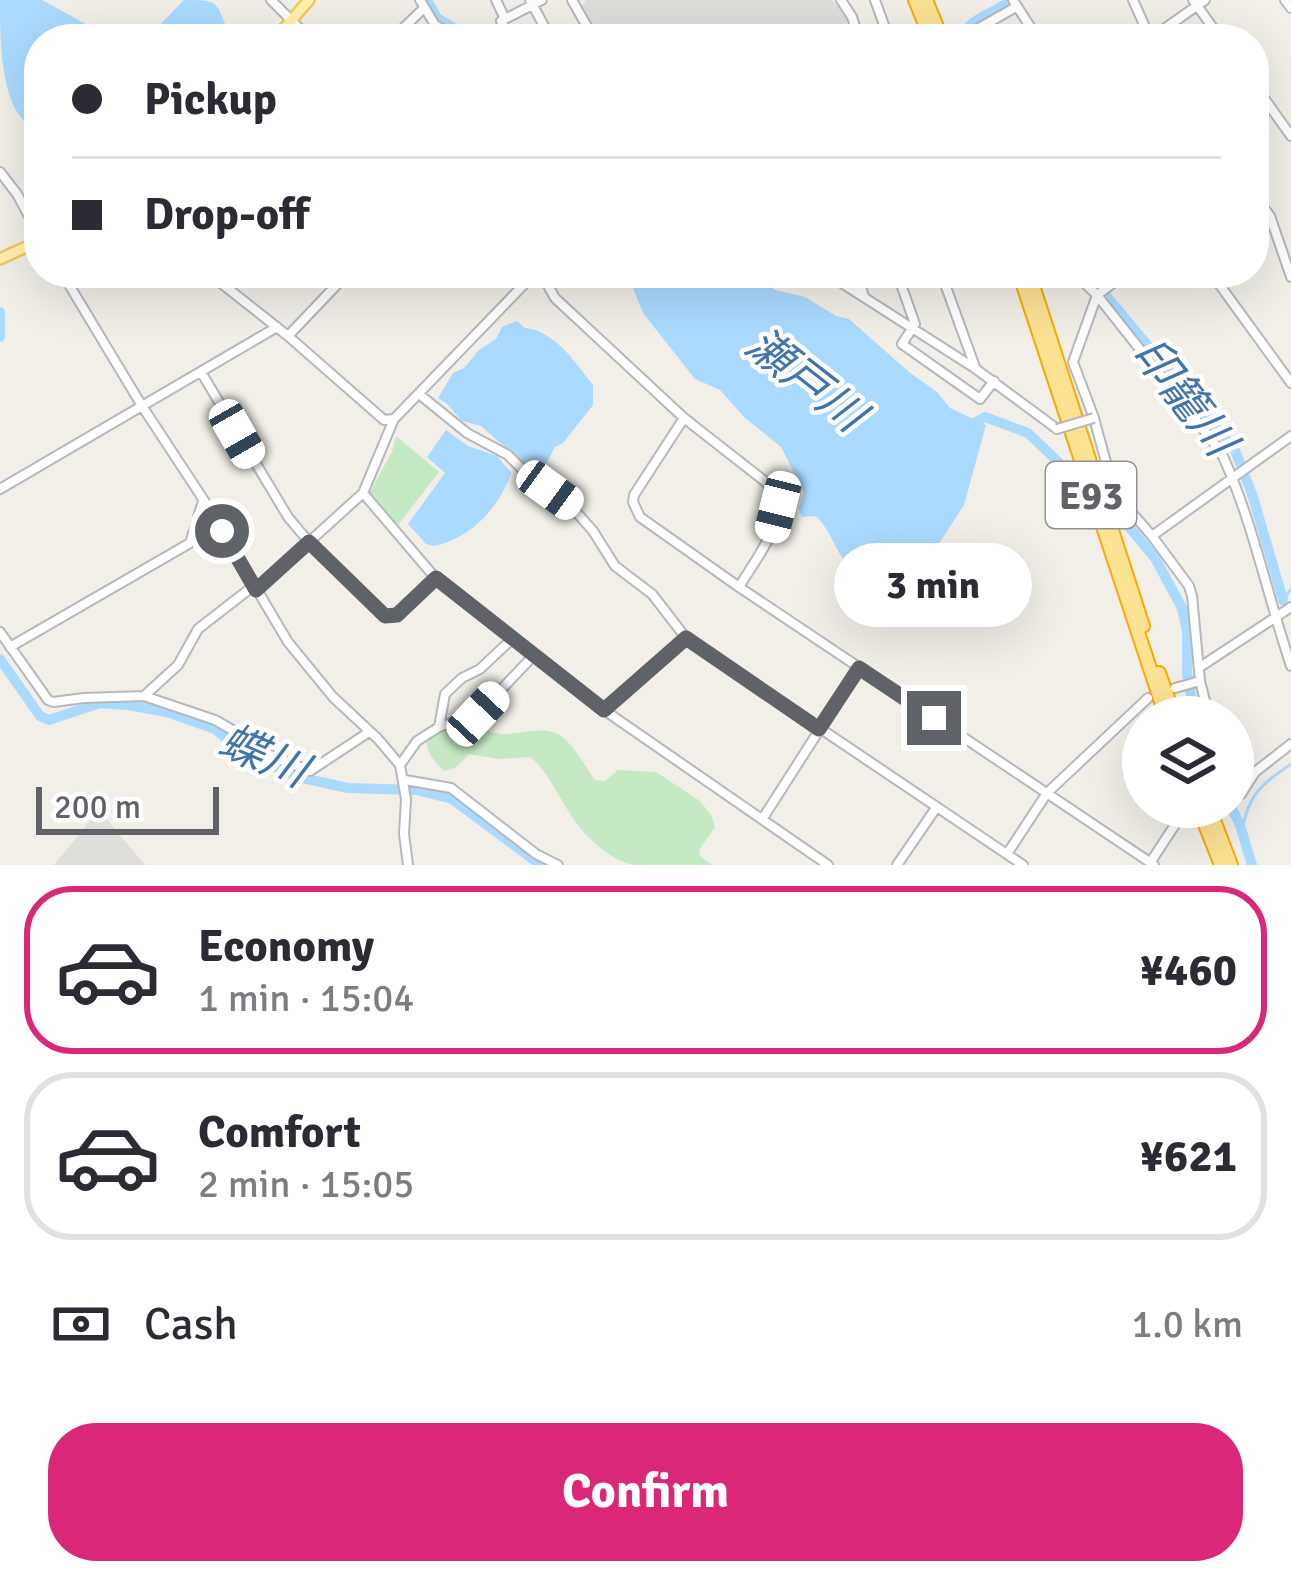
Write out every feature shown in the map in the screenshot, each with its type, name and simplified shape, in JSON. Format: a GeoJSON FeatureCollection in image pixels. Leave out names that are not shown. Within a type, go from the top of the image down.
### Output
{"type":"FeatureCollection","features":[{"type":"Feature","properties":{"kind":"highway","name":"E93"},"geometry":{"type":"LineString","coordinates":[[1024,288],[1159,696]]}},
{"type":"Feature","properties":{"kind":"highway","name":"E93"},"geometry":{"type":"LineString","coordinates":[[1034,288],[1167,696]]}},
{"type":"Feature","properties":{"kind":"highway"},"geometry":{"type":"LineString","coordinates":[[1206,828],[1221,865]]}},
{"type":"Feature","properties":{"kind":"highway"},"geometry":{"type":"LineString","coordinates":[[1217,828],[1231,865]]}},
{"type":"Feature","properties":{"kind":"main road"},"geometry":{"type":"LineString","coordinates":[[287,24],[310,0]]}},
{"type":"Feature","properties":{"kind":"street"},"geometry":{"type":"LineString","coordinates":[[272,0],[296,24]]}},
{"type":"Feature","properties":{"kind":"street"},"geometry":{"type":"LineString","coordinates":[[496,0],[505,19]]}},
{"type":"Feature","properties":{"kind":"street"},"geometry":{"type":"LineString","coordinates":[[502,24],[542,0]]}},
{"type":"Feature","properties":{"kind":"street"},"geometry":{"type":"LineString","coordinates":[[1285,0],[1291,8]]}},
{"type":"Feature","properties":{"kind":"street"},"geometry":{"type":"LineString","coordinates":[[1169,24],[1198,2]]}},
{"type":"Feature","properties":{"kind":"street"},"geometry":{"type":"LineString","coordinates":[[985,24],[1014,4]]}},
{"type":"Feature","properties":{"kind":"street"},"geometry":{"type":"LineString","coordinates":[[1269,105],[1291,136]]}},
{"type":"Feature","properties":{"kind":"street"},"geometry":{"type":"LineString","coordinates":[[0,172],[24,208]]}},
{"type":"Feature","properties":{"kind":"street"},"geometry":{"type":"LineString","coordinates":[[1269,215],[1291,277]]}},
{"type":"Feature","properties":{"kind":"street"},"geometry":{"type":"LineString","coordinates":[[71,288],[301,660],[400,765],[408,865]]}},
{"type":"Feature","properties":{"kind":"street"},"geometry":{"type":"LineString","coordinates":[[226,288],[384,420],[394,419]]}},
{"type":"Feature","properties":{"kind":"street"},"geometry":{"type":"LineString","coordinates":[[288,336],[334,288]]}},
{"type":"Feature","properties":{"kind":"street"},"geometry":{"type":"LineString","coordinates":[[256,590],[363,493],[394,419],[523,288]]}},
{"type":"Feature","properties":{"kind":"street"},"geometry":{"type":"LineString","coordinates":[[548,288],[685,418],[776,495],[778,507],[770,538],[739,587]]}},
{"type":"Feature","properties":{"kind":"street"},"geometry":{"type":"LineString","coordinates":[[850,288],[994,381],[1057,429],[1094,418]]}},
{"type":"Feature","properties":{"kind":"street"},"geometry":{"type":"LineString","coordinates":[[861,288],[864,297]]}},
{"type":"Feature","properties":{"kind":"street"},"geometry":{"type":"LineString","coordinates":[[902,288],[915,324],[902,344],[980,400],[994,381]]}},
{"type":"Feature","properties":{"kind":"street"},"geometry":{"type":"LineString","coordinates":[[946,288],[976,369]]}},
{"type":"Feature","properties":{"kind":"street"},"geometry":{"type":"LineString","coordinates":[[1090,288],[1221,452],[1268,584],[1291,666]]}},
{"type":"Feature","properties":{"kind":"street"},"geometry":{"type":"LineString","coordinates":[[1106,288],[1097,295],[1073,362],[1075,371],[1094,418],[1114,492],[1189,586],[1204,696]]}},
{"type":"Feature","properties":{"kind":"street"},"geometry":{"type":"LineString","coordinates":[[1222,288],[1291,383]]}},
{"type":"Feature","properties":{"kind":"street"},"geometry":{"type":"LineString","coordinates":[[0,489],[277,327]]}},
{"type":"Feature","properties":{"kind":"street"},"geometry":{"type":"LineString","coordinates":[[201,372],[255,466],[309,542],[385,616],[397,615],[436,578]]}},
{"type":"Feature","properties":{"kind":"street"},"geometry":{"type":"LineString","coordinates":[[419,394],[467,433],[508,454],[529,476],[570,505],[615,566],[652,594],[686,638],[1023,865]]}},
{"type":"Feature","properties":{"kind":"street"},"geometry":{"type":"LineString","coordinates":[[685,418],[634,495],[640,517],[1152,864],[1174,828]]}},
{"type":"Feature","properties":{"kind":"street"},"geometry":{"type":"LineString","coordinates":[[1152,536],[1291,436]]}},
{"type":"Feature","properties":{"kind":"street"},"geometry":{"type":"LineString","coordinates":[[363,493],[436,578],[604,710],[828,865]]}},
{"type":"Feature","properties":{"kind":"street"},"geometry":{"type":"LineString","coordinates":[[10,647],[190,543],[203,501]]}},
{"type":"Feature","properties":{"kind":"street"},"geometry":{"type":"LineString","coordinates":[[144,696],[178,665],[198,629],[253,587],[256,590]]}},
{"type":"Feature","properties":{"kind":"street"},"geometry":{"type":"LineString","coordinates":[[1200,667],[1291,607]]}},
{"type":"Feature","properties":{"kind":"street"},"geometry":{"type":"LineString","coordinates":[[0,632],[53,702],[144,696],[215,720],[260,752],[310,771],[370,732]]}},
{"type":"Feature","properties":{"kind":"street"},"geometry":{"type":"LineString","coordinates":[[439,727],[445,694],[513,638]]}},
{"type":"Feature","properties":{"kind":"street"},"geometry":{"type":"LineString","coordinates":[[604,710],[686,638]]}},
{"type":"Feature","properties":{"kind":"street"},"geometry":{"type":"LineString","coordinates":[[400,765],[417,741],[439,727],[478,714],[534,655]]}},
{"type":"Feature","properties":{"kind":"street"},"geometry":{"type":"LineString","coordinates":[[763,818],[859,668]]}},
{"type":"Feature","properties":{"kind":"street"},"geometry":{"type":"LineString","coordinates":[[1179,687],[1200,681]]}},
{"type":"Feature","properties":{"kind":"street"},"geometry":{"type":"LineString","coordinates":[[1007,854],[1047,793],[1122,722]]}},
{"type":"Feature","properties":{"kind":"street"},"geometry":{"type":"LineString","coordinates":[[1254,774],[1291,744]]}},
{"type":"Feature","properties":{"kind":"street"},"geometry":{"type":"LineString","coordinates":[[404,780],[451,788],[536,854],[558,865]]}},
{"type":"Feature","properties":{"kind":"street"},"geometry":{"type":"LineString","coordinates":[[897,865],[936,808]]}},
{"type":"Feature","properties":{"kind":"shaded area"},"geometry":{"type":"Polygon","coordinates":[[[586,0],[832,0],[848,17],[847,24],[591,24],[581,8],[586,0]]]}},
{"type":"Feature","properties":{"kind":"shaded area"},"geometry":{"type":"Polygon","coordinates":[[[99,810],[145,865],[54,865],[99,810]]]}},
{"type":"Feature","properties":{"kind":"green space"},"geometry":{"type":"Polygon","coordinates":[[[396,436],[439,472],[398,525],[370,492],[396,436]]]}},
{"type":"Feature","properties":{"kind":"green space"},"geometry":{"type":"Polygon","coordinates":[[[475,725],[502,734],[544,731],[560,735],[595,780],[605,781],[618,770],[656,772],[700,801],[711,815],[715,827],[699,850],[712,865],[635,865],[616,858],[581,829],[531,757],[469,754],[455,768],[442,769],[426,740],[475,725]]]}},
{"type":"Feature","properties":{"kind":"water"},"geometry":{"type":"Polygon","coordinates":[[[0,0],[42,0],[86,24],[24,24],[24,121],[10,95],[2,56],[0,0]]]}},
{"type":"Feature","properties":{"kind":"water"},"geometry":{"type":"Polygon","coordinates":[[[184,0],[204,0],[214,4],[225,24],[161,24],[184,0]]]}},
{"type":"Feature","properties":{"kind":"water"},"geometry":{"type":"Polygon","coordinates":[[[633,288],[773,288],[805,297],[849,319],[950,408],[986,425],[964,505],[911,586],[857,585],[820,521],[815,516],[802,517],[799,509],[804,492],[781,447],[720,390],[695,379],[643,313],[633,288]]]}},
{"type":"Feature","properties":{"kind":"water"},"geometry":{"type":"Polygon","coordinates":[[[517,321],[555,341],[593,385],[593,405],[536,474],[481,426],[462,421],[438,398],[453,373],[496,339],[502,327],[517,321]]]}},
{"type":"Feature","properties":{"kind":"water"},"geometry":{"type":"Polygon","coordinates":[[[446,430],[468,446],[497,456],[511,473],[482,520],[434,546],[426,544],[408,524],[445,473],[427,457],[446,430]]]}},
{"type":"Feature","properties":{"kind":"waterway","name":"瀬戸川"},"geometry":{"type":"LineString","coordinates":[[427,0],[437,18],[447,24]]}},
{"type":"Feature","properties":{"kind":"waterway","name":"印籠川"},"geometry":{"type":"LineString","coordinates":[[972,24],[1007,0]]}},
{"type":"Feature","properties":{"kind":"waterway","name":"印籠川"},"geometry":{"type":"LineString","coordinates":[[1100,288],[1235,450],[1283,600]]}},
{"type":"Feature","properties":{"kind":"waterway","name":"蝶川"},"geometry":{"type":"LineString","coordinates":[[0,312],[0,337]]}},
{"type":"Feature","properties":{"kind":"waterway","name":"瀬戸川"},"geometry":{"type":"LineString","coordinates":[[967,427],[985,417],[1028,433],[1072,475]]}},
{"type":"Feature","properties":{"kind":"waterway","name":"瀬戸川"},"geometry":{"type":"LineString","coordinates":[[1120,516],[1155,558],[1182,608],[1191,696]]}},
{"type":"Feature","properties":{"kind":"waterway","name":"印籠川"},"geometry":{"type":"LineString","coordinates":[[1285,605],[1283,600],[1291,589]]}},
{"type":"Feature","properties":{"kind":"waterway","name":"蝶川"},"geometry":{"type":"LineString","coordinates":[[0,659],[40,716],[49,720],[100,703],[167,712],[215,729],[247,756],[302,778],[348,788],[417,790],[452,799],[541,865]]}},
{"type":"Feature","properties":{"kind":"waterway"},"geometry":{"type":"LineString","coordinates":[[1242,831],[1258,792],[1291,764]]}},
{"type":"Feature","properties":{"kind":"waterway","name":"瀬戸川"},"geometry":{"type":"LineString","coordinates":[[1241,828],[1252,865]]}},
{"type":"Feature","properties":{"kind":"route"},"geometry":{"type":"LineString","coordinates":[[222,531],[256,590],[309,542],[385,616],[397,615],[436,578],[604,710],[686,638],[819,729],[859,668],[934,718]]}}]}
